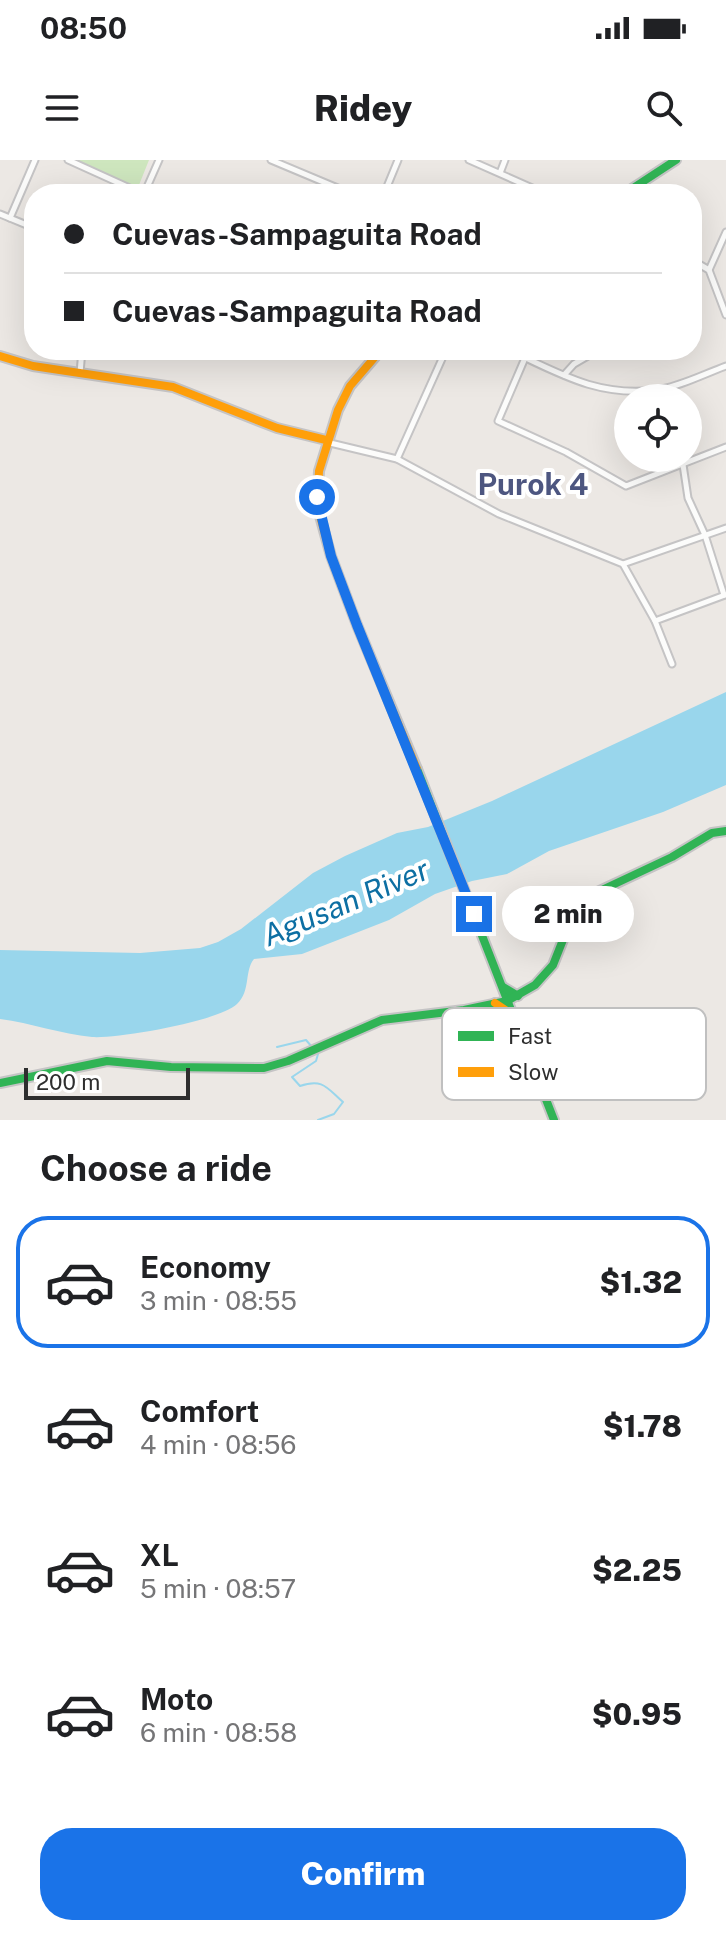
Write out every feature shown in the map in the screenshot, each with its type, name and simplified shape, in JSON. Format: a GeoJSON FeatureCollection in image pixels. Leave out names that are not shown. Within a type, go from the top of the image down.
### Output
{"type":"FeatureCollection","features":[{"type":"Feature","properties":{"kind":"street"},"geometry":{"type":"LineString","coordinates":[[25,184],[35,160]]}},
{"type":"Feature","properties":{"kind":"street"},"geometry":{"type":"LineString","coordinates":[[68,160],[122,184]]}},
{"type":"Feature","properties":{"kind":"street"},"geometry":{"type":"LineString","coordinates":[[148,184],[159,160]]}},
{"type":"Feature","properties":{"kind":"street"},"geometry":{"type":"LineString","coordinates":[[271,160],[328,184]]}},
{"type":"Feature","properties":{"kind":"street"},"geometry":{"type":"LineString","coordinates":[[388,184],[398,160]]}},
{"type":"Feature","properties":{"kind":"street"},"geometry":{"type":"LineString","coordinates":[[469,160],[524,184]]}},
{"type":"Feature","properties":{"kind":"street"},"geometry":{"type":"LineString","coordinates":[[500,173],[505,160]]}},
{"type":"Feature","properties":{"kind":"street"},"geometry":{"type":"LineString","coordinates":[[639,184],[676,160]]}},
{"type":"Feature","properties":{"kind":"street"},"geometry":{"type":"LineString","coordinates":[[10,218],[24,186]]}},
{"type":"Feature","properties":{"kind":"street"},"geometry":{"type":"LineString","coordinates":[[0,214],[24,224]]}},
{"type":"Feature","properties":{"kind":"street"},"geometry":{"type":"LineString","coordinates":[[709,270],[726,232]]}},
{"type":"Feature","properties":{"kind":"street"},"geometry":{"type":"LineString","coordinates":[[702,266],[709,270],[726,315]]}},
{"type":"Feature","properties":{"kind":"street"},"geometry":{"type":"LineString","coordinates":[[0,356],[33,366],[173,387],[277,428],[397,459],[499,514],[623,564],[655,621],[672,664]]}},
{"type":"Feature","properties":{"kind":"street"},"geometry":{"type":"LineString","coordinates":[[80,373],[81,360]]}},
{"type":"Feature","properties":{"kind":"street"},"geometry":{"type":"LineString","coordinates":[[372,360],[350,386],[326,441],[317,497],[331,556],[357,625],[432,806],[510,1008]]}},
{"type":"Feature","properties":{"kind":"street"},"geometry":{"type":"LineString","coordinates":[[397,459],[442,360]]}},
{"type":"Feature","properties":{"kind":"street"},"geometry":{"type":"LineString","coordinates":[[524,360],[500,415],[498,421],[501,424],[566,452],[626,486],[659,472]]}},
{"type":"Feature","properties":{"kind":"street"},"geometry":{"type":"LineString","coordinates":[[530,360],[614,391]]}},
{"type":"Feature","properties":{"kind":"street"},"geometry":{"type":"LineString","coordinates":[[564,375],[581,360]]}},
{"type":"Feature","properties":{"kind":"street"},"geometry":{"type":"LineString","coordinates":[[674,384],[726,366]]}},
{"type":"Feature","properties":{"kind":"street"},"geometry":{"type":"LineString","coordinates":[[702,455],[726,447]]}},
{"type":"Feature","properties":{"kind":"street"},"geometry":{"type":"LineString","coordinates":[[655,621],[725,595],[705,535],[688,498],[684,472]]}},
{"type":"Feature","properties":{"kind":"street"},"geometry":{"type":"LineString","coordinates":[[623,564],[726,528]]}},
{"type":"Feature","properties":{"kind":"street"},"geometry":{"type":"LineString","coordinates":[[462,1008],[507,1001],[535,985],[553,965],[574,912],[589,896],[685,850],[707,836],[726,831]]}},
{"type":"Feature","properties":{"kind":"street"},"geometry":{"type":"LineString","coordinates":[[502,986],[518,996]]}},
{"type":"Feature","properties":{"kind":"street"},"geometry":{"type":"LineString","coordinates":[[495,1003],[502,986]]}},
{"type":"Feature","properties":{"kind":"street"},"geometry":{"type":"LineString","coordinates":[[515,1008],[518,996]]}},
{"type":"Feature","properties":{"kind":"street"},"geometry":{"type":"LineString","coordinates":[[495,1003],[502,1008]]}},
{"type":"Feature","properties":{"kind":"street"},"geometry":{"type":"LineString","coordinates":[[0,1083],[107,1061],[171,1067],[264,1068],[288,1061],[382,1020],[442,1011]]}},
{"type":"Feature","properties":{"kind":"street"},"geometry":{"type":"LineString","coordinates":[[546,1100],[554,1120]]}},
{"type":"Feature","properties":{"kind":"green space"},"geometry":{"type":"Polygon","coordinates":[[[71,160],[149,160],[139,184],[124,184],[71,160]]]}},
{"type":"Feature","properties":{"kind":"water","name":"Agusan River"},"geometry":{"type":"Polygon","coordinates":[[[726,692],[726,785],[663,812],[549,851],[507,874],[472,881],[435,894],[389,920],[302,954],[254,959],[241,999],[227,1010],[168,1028],[105,1037],[80,1036],[0,1019],[0,950],[140,953],[200,948],[218,942],[241,929],[313,873],[345,856],[397,833],[428,827],[492,801],[726,692]]]}},
{"type":"Feature","properties":{"kind":"waterway"},"geometry":{"type":"LineString","coordinates":[[277,1047],[306,1040],[318,1054],[316,1061],[292,1077],[300,1086],[314,1083],[324,1086],[343,1102],[334,1114],[318,1120]]}},
{"type":"Feature","properties":{"kind":"traffic: fast"},"geometry":{"type":"LineString","coordinates":[[639,184],[676,160]]}},
{"type":"Feature","properties":{"kind":"traffic: fast"},"geometry":{"type":"LineString","coordinates":[[417,769],[510,1008]]}},
{"type":"Feature","properties":{"kind":"traffic: fast"},"geometry":{"type":"LineString","coordinates":[[474,1008],[507,1001],[535,985],[553,965],[574,912],[589,896],[672,857],[712,833],[726,831]]}},
{"type":"Feature","properties":{"kind":"traffic: fast"},"geometry":{"type":"LineString","coordinates":[[503,987],[518,996]]}},
{"type":"Feature","properties":{"kind":"traffic: fast"},"geometry":{"type":"LineString","coordinates":[[0,1083],[107,1061],[171,1067],[264,1068],[288,1061],[382,1020],[442,1013]]}},
{"type":"Feature","properties":{"kind":"traffic: fast"},"geometry":{"type":"LineString","coordinates":[[546,1100],[554,1120]]}},
{"type":"Feature","properties":{"kind":"traffic: slow"},"geometry":{"type":"LineString","coordinates":[[0,356],[33,366],[173,387],[277,428],[326,440]]}},
{"type":"Feature","properties":{"kind":"traffic: slow"},"geometry":{"type":"LineString","coordinates":[[372,360],[350,386],[338,410],[319,471],[317,505],[331,556],[357,625],[417,769]]}},
{"type":"Feature","properties":{"kind":"traffic: slow"},"geometry":{"type":"LineString","coordinates":[[495,1003],[502,1008]]}},
{"type":"Feature","properties":{"kind":"district","name":"Purok 4"},"geometry":{"type":"Point","coordinates":[533,485]}},
{"type":"Feature","properties":{"kind":"route"},"geometry":{"type":"LineString","coordinates":[[317,497],[331,556],[474,914]]}}]}
